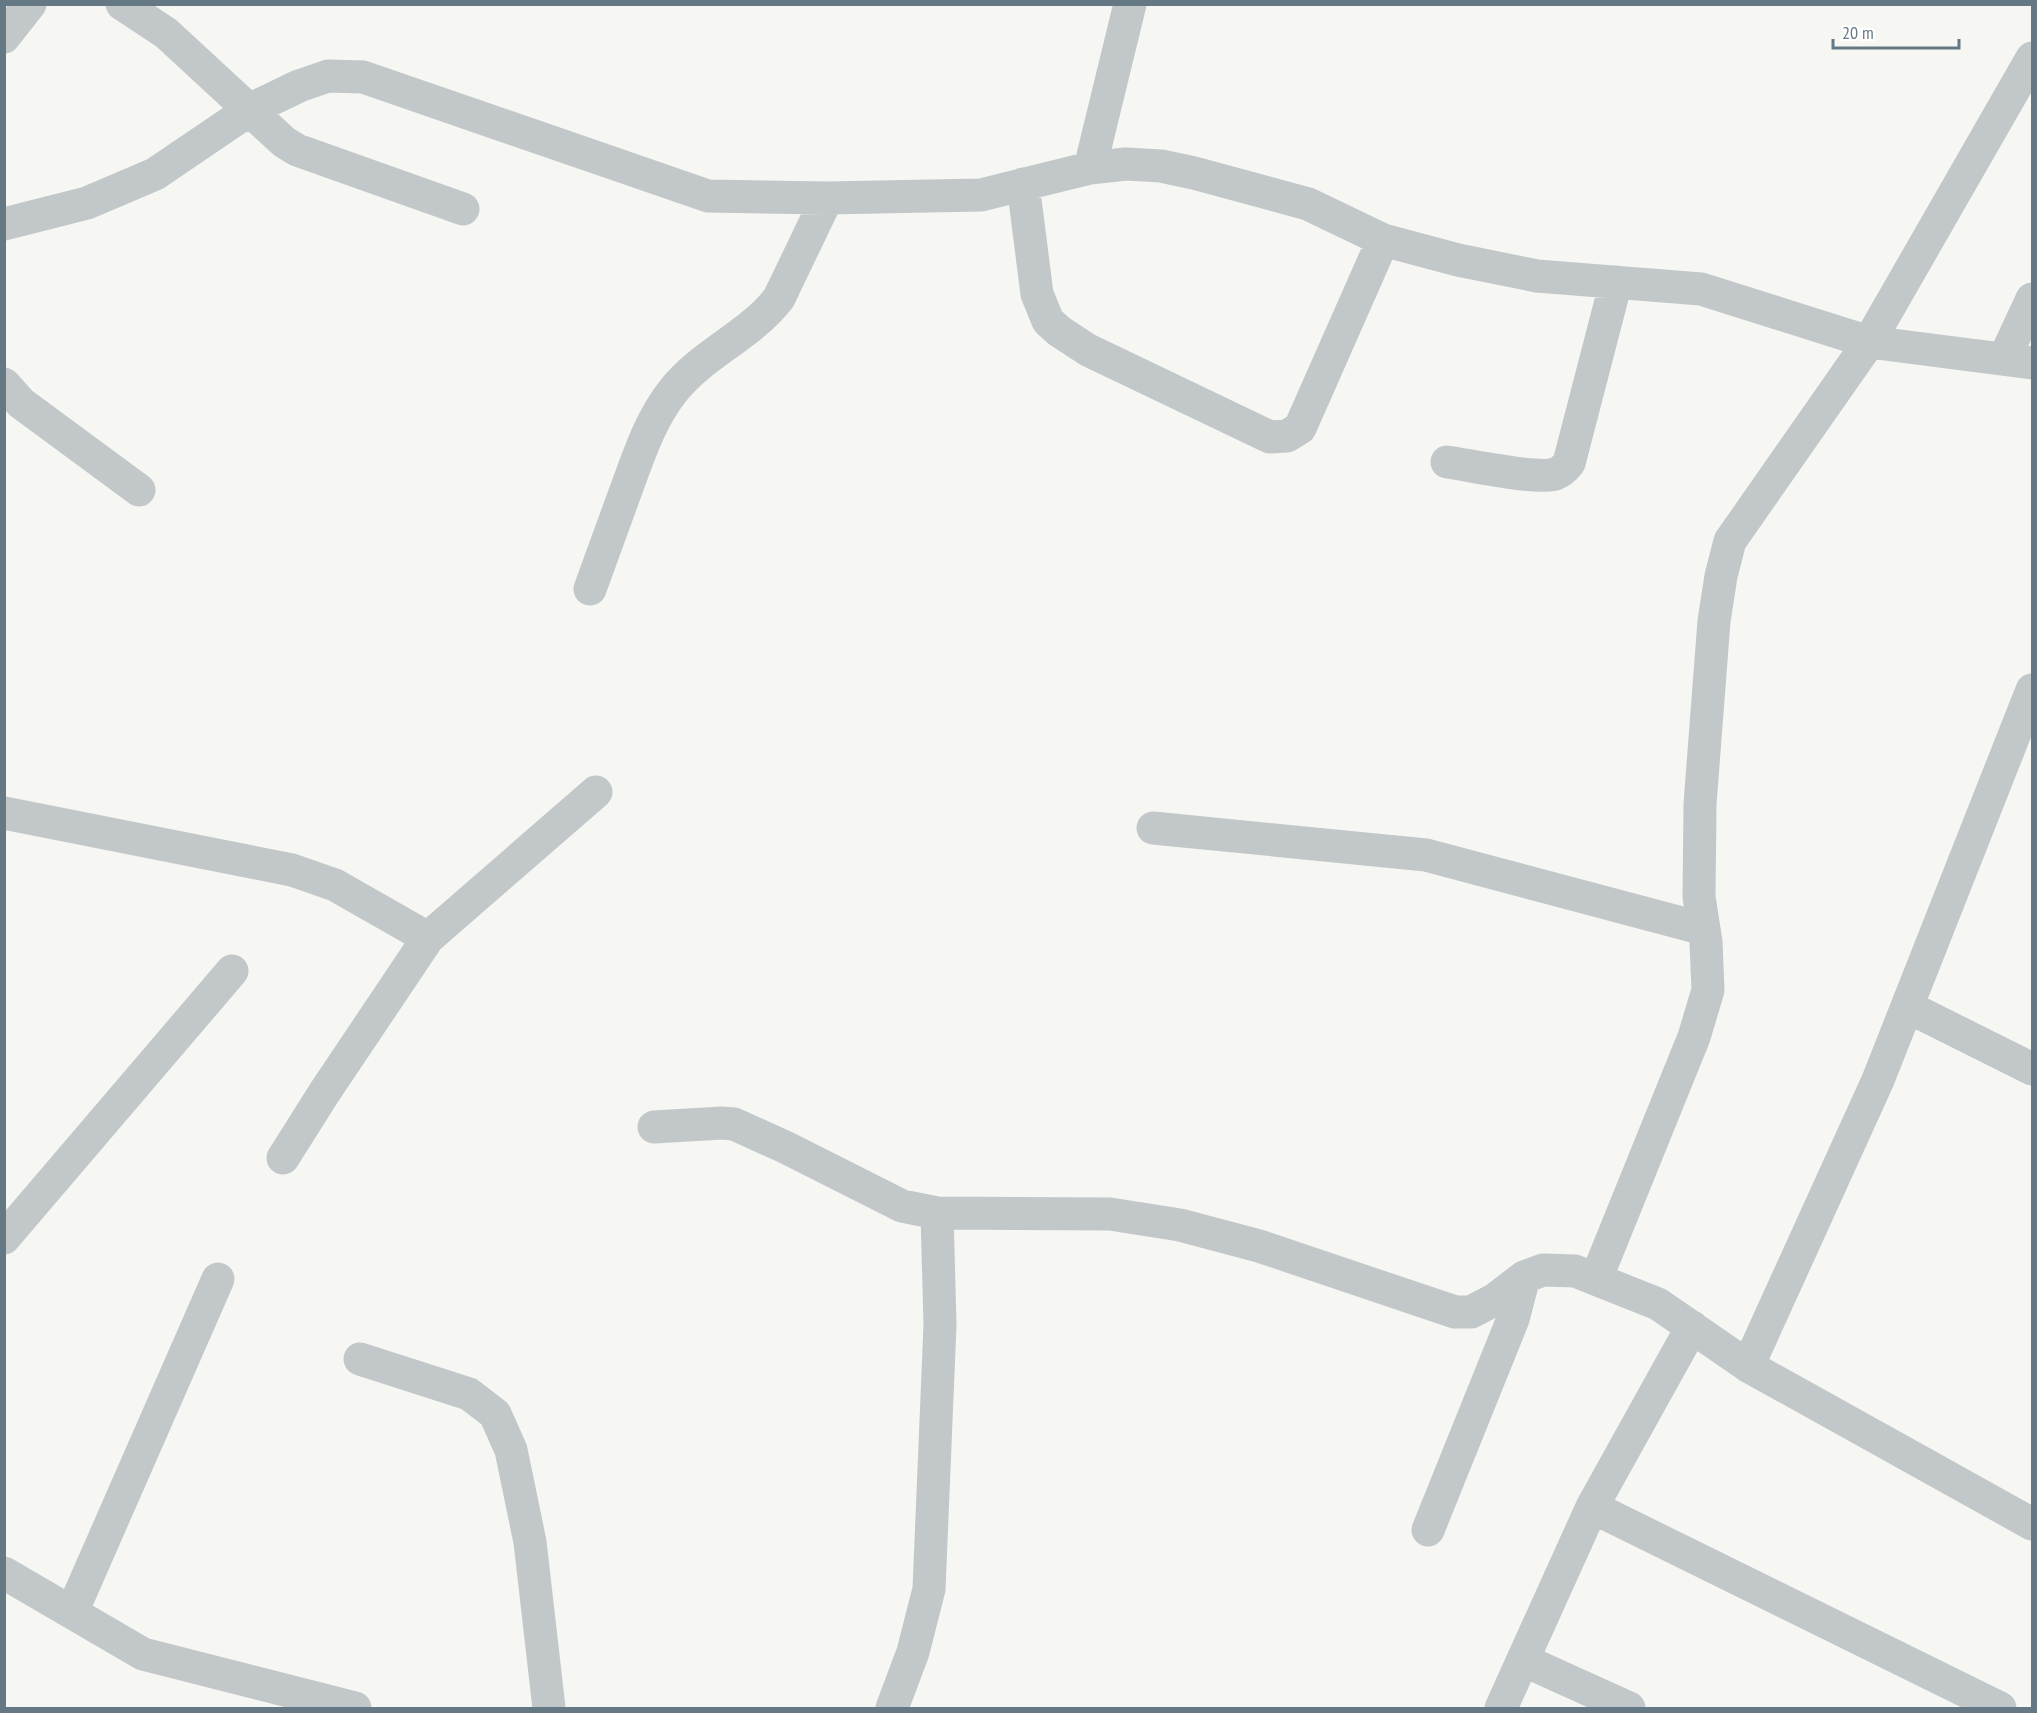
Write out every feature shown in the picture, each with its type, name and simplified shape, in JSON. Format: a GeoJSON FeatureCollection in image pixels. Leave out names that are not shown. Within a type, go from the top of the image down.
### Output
{"type":"FeatureCollection","features":[{"type":"Feature","properties":{"kind":"street"},"geometry":{"type":"LineString","coordinates":[[4,38],[30,4]]}},
{"type":"Feature","properties":{"kind":"street"},"geometry":{"type":"LineString","coordinates":[[122,4],[166,33],[284,142],[297,150],[463,209]]}},
{"type":"Feature","properties":{"kind":"street"},"geometry":{"type":"LineString","coordinates":[[1090,168],[1130,4]]}},
{"type":"Feature","properties":{"kind":"street"},"geometry":{"type":"LineString","coordinates":[[1596,1279],[1694,1037],[1708,990],[1700,897],[1700,804],[1714,621],[1721,576],[1730,541],[1869,342],[2032,58]]}},
{"type":"Feature","properties":{"kind":"street"},"geometry":{"type":"LineString","coordinates":[[4,224],[87,203],[155,174],[250,109],[299,86],[328,76],[363,77],[708,196],[827,198],[981,195],[1090,168],[1126,164],[1161,166],[1308,204],[1383,240],[1458,260],[1537,276],[1701,290],[1869,342],[2018,361],[2032,299]]}},
{"type":"Feature","properties":{"kind":"street"},"geometry":{"type":"LineString","coordinates":[[1023,184],[1037,294],[1048,321],[1088,350],[1270,437],[1287,436],[1300,428],[1383,240]]}},
{"type":"Feature","properties":{"kind":"street"},"geometry":{"type":"LineString","coordinates":[[590,589],[647,433],[673,391],[704,361],[756,324],[779,298],[827,198]]}},
{"type":"Feature","properties":{"kind":"street"},"geometry":{"type":"LineString","coordinates":[[1447,462],[1538,476],[1553,475],[1562,471],[1569,463],[1616,282]]}},
{"type":"Feature","properties":{"kind":"street"},"geometry":{"type":"LineString","coordinates":[[4,384],[21,403],[139,490]]}},
{"type":"Feature","properties":{"kind":"street"},"geometry":{"type":"LineString","coordinates":[[1748,1366],[1878,1080],[2032,690]]}},
{"type":"Feature","properties":{"kind":"street"},"geometry":{"type":"LineString","coordinates":[[283,1158],[428,938],[596,792]]}},
{"type":"Feature","properties":{"kind":"street"},"geometry":{"type":"LineString","coordinates":[[4,813],[292,870],[335,885],[428,938]]}},
{"type":"Feature","properties":{"kind":"street"},"geometry":{"type":"LineString","coordinates":[[1153,828],[1426,855],[1704,929]]}},
{"type":"Feature","properties":{"kind":"street"},"geometry":{"type":"LineString","coordinates":[[4,1238],[232,971]]}},
{"type":"Feature","properties":{"kind":"street"},"geometry":{"type":"LineString","coordinates":[[1908,1007],[2032,1069]]}},
{"type":"Feature","properties":{"kind":"street"},"geometry":{"type":"LineString","coordinates":[[654,1127],[734,1124],[902,1206],[937,1213],[1110,1214],[1180,1225],[1259,1246],[1455,1312],[1471,1312],[1494,1300],[1524,1277],[1544,1270],[1575,1271],[1658,1304],[1748,1366],[2032,1524]]}},
{"type":"Feature","properties":{"kind":"street"},"geometry":{"type":"LineString","coordinates":[[892,1708],[913,1652],[929,1589],[940,1324],[937,1213]]}},
{"type":"Feature","properties":{"kind":"street"},"geometry":{"type":"LineString","coordinates":[[1428,1530],[1513,1319],[1524,1277]]}},
{"type":"Feature","properties":{"kind":"street"},"geometry":{"type":"LineString","coordinates":[[72,1612],[218,1278]]}},
{"type":"Feature","properties":{"kind":"street"},"geometry":{"type":"LineString","coordinates":[[1501,1708],[1592,1507],[1692,1327]]}},
{"type":"Feature","properties":{"kind":"street"},"geometry":{"type":"LineString","coordinates":[[360,1359],[469,1394],[495,1414],[510,1450],[530,1542],[549,1708]]}},
{"type":"Feature","properties":{"kind":"street"},"geometry":{"type":"LineString","coordinates":[[1592,1507],[2000,1708]]}},
{"type":"Feature","properties":{"kind":"street"},"geometry":{"type":"LineString","coordinates":[[4,1573],[143,1654],[355,1708]]}},
{"type":"Feature","properties":{"kind":"street"},"geometry":{"type":"LineString","coordinates":[[1523,1660],[1629,1708]]}}]}
